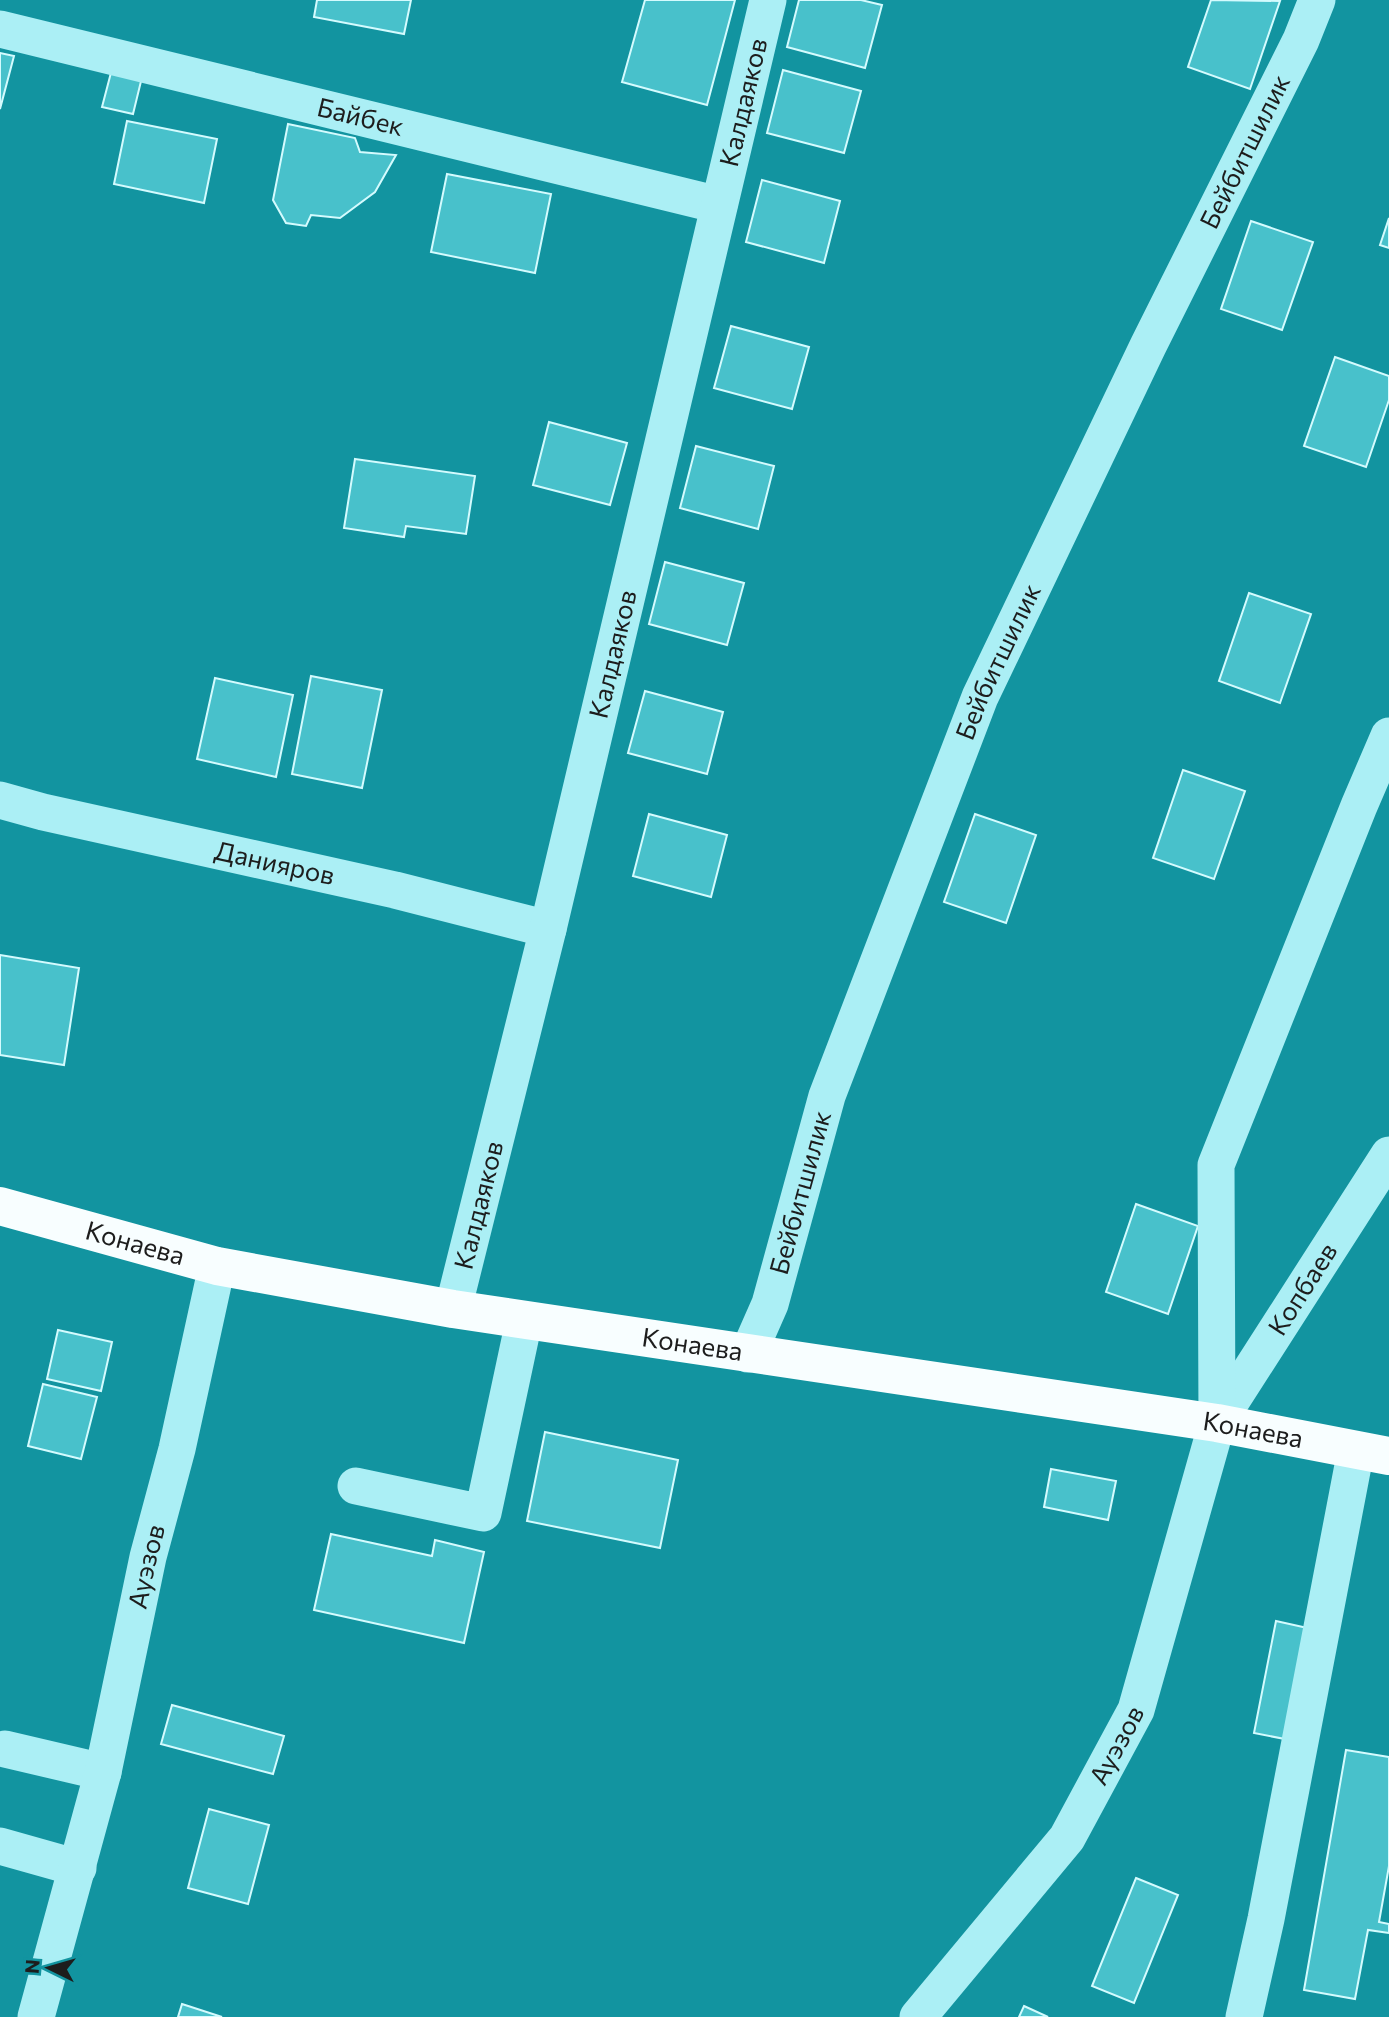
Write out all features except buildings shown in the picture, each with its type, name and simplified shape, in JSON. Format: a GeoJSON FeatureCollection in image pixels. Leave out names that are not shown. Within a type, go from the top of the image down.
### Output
{"type":"FeatureCollection","features":[{"type":"Feature","properties":{"kind":"main road","name":"Конаева"},"geometry":{"type":"LineString","coordinates":[[0,1206],[217,1266],[453,1309],[1217,1423],[1372,1453]]}},
{"type":"Feature","properties":{"kind":"street","name":"Калдаяков"},"geometry":{"type":"LineString","coordinates":[[453,1309],[548,929],[768,0]]}},
{"type":"Feature","properties":{"kind":"street","name":"Бейбитшилик"},"geometry":{"type":"LineString","coordinates":[[748,1354],[770,1304],[827,1096],[980,697],[1148,346],[1301,40],[1317,0]]}},
{"type":"Feature","properties":{"kind":"street","name":"Байбек"},"geometry":{"type":"LineString","coordinates":[[0,29],[719,205]]}},
{"type":"Feature","properties":{"kind":"street"},"geometry":{"type":"LineString","coordinates":[[1217,1423],[1216,1165],[1389,736]]}},
{"type":"Feature","properties":{"kind":"street","name":"Данияров"},"geometry":{"type":"LineString","coordinates":[[0,800],[43,812],[395,890],[548,929]]}},
{"type":"Feature","properties":{"kind":"street","name":"Копбаев"},"geometry":{"type":"LineString","coordinates":[[1217,1423],[1389,1154]]}},
{"type":"Feature","properties":{"kind":"street","name":"Ауэзов"},"geometry":{"type":"LineString","coordinates":[[36,2017],[103,1772],[148,1557],[177,1449],[217,1266]]}},
{"type":"Feature","properties":{"kind":"street"},"geometry":{"type":"LineString","coordinates":[[356,1486],[483,1513],[524,1321]]}},
{"type":"Feature","properties":{"kind":"street","name":"Ауэзов"},"geometry":{"type":"LineString","coordinates":[[918,2017],[1067,1838],[1136,1710],[1217,1423]]}},
{"type":"Feature","properties":{"kind":"street"},"geometry":{"type":"LineString","coordinates":[[1244,2017],[1372,1453]]}},
{"type":"Feature","properties":{"kind":"street"},"geometry":{"type":"LineString","coordinates":[[5,1749],[103,1772]]}},
{"type":"Feature","properties":{"kind":"street"},"geometry":{"type":"LineString","coordinates":[[0,1846],[78,1868]]}}]}
